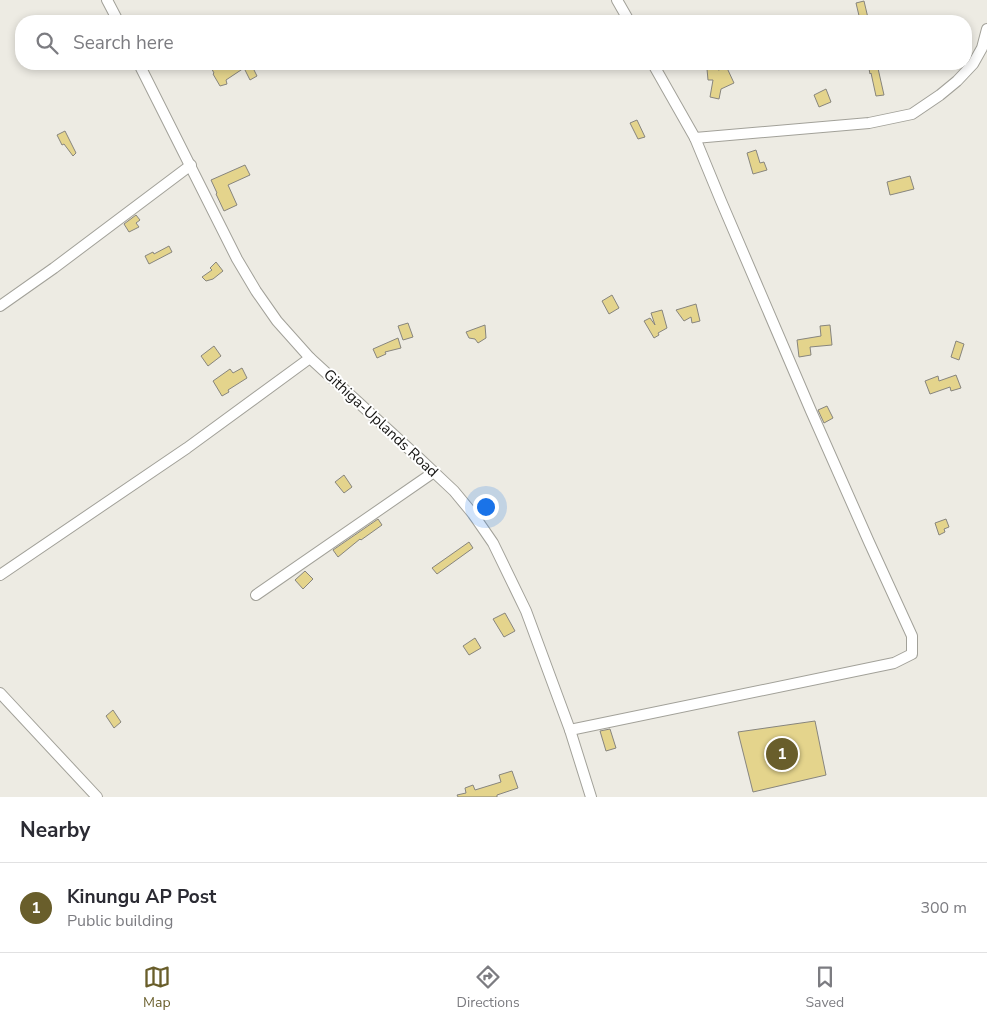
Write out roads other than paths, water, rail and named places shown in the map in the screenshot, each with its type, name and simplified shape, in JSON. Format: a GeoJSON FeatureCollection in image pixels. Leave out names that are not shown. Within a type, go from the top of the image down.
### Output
{"type":"FeatureCollection","features":[{"type":"Feature","properties":{"kind":"street"},"geometry":{"type":"LineString","coordinates":[[107,0],[115,15]]}},
{"type":"Feature","properties":{"kind":"street"},"geometry":{"type":"LineString","coordinates":[[617,0],[626,15]]}},
{"type":"Feature","properties":{"kind":"street"},"geometry":{"type":"LineString","coordinates":[[972,65],[982,48],[987,29]]}},
{"type":"Feature","properties":{"kind":"street","name":"Githiga-Uplands Road"},"geometry":{"type":"LineString","coordinates":[[142,70],[237,259],[277,321],[310,358],[454,491],[493,543],[526,611],[570,730],[591,797]]}},
{"type":"Feature","properties":{"kind":"street"},"geometry":{"type":"LineString","coordinates":[[570,730],[894,663],[912,654],[912,636],[868,542],[695,138],[656,70]]}},
{"type":"Feature","properties":{"kind":"street"},"geometry":{"type":"LineString","coordinates":[[695,138],[869,123],[912,114],[940,96],[967,70]]}},
{"type":"Feature","properties":{"kind":"street"},"geometry":{"type":"LineString","coordinates":[[0,306],[54,268],[190,165]]}},
{"type":"Feature","properties":{"kind":"street"},"geometry":{"type":"LineString","coordinates":[[0,575],[187,448],[310,358]]}},
{"type":"Feature","properties":{"kind":"street"},"geometry":{"type":"LineString","coordinates":[[256,595],[434,472]]}},
{"type":"Feature","properties":{"kind":"street"},"geometry":{"type":"LineString","coordinates":[[0,693],[97,797]]}},
{"type":"Feature","properties":{"kind":"place","name":"Kinungu AP Post"},"geometry":{"type":"Point","coordinates":[782,754]}}]}
